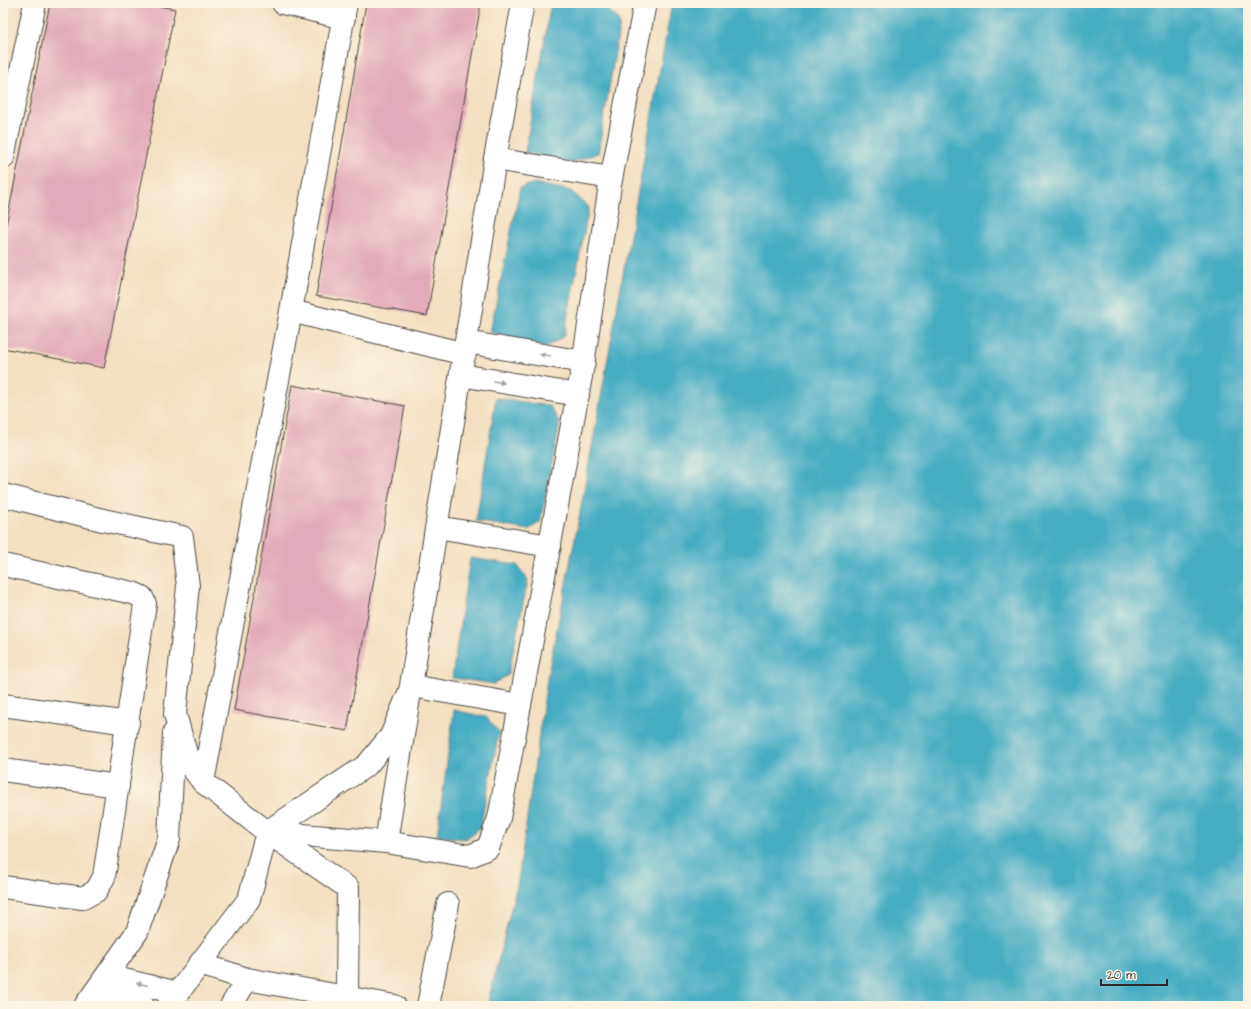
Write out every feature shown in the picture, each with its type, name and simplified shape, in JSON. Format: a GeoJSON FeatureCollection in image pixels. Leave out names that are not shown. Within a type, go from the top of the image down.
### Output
{"type":"FeatureCollection","features":[{"type":"Feature","properties":{"kind":"lane"},"geometry":{"type":"LineString","coordinates":[[3,158],[35,3]]}},
{"type":"Feature","properties":{"kind":"lane"},"geometry":{"type":"LineString","coordinates":[[203,782],[291,311],[345,10],[283,3]]}},
{"type":"Feature","properties":{"kind":"lane"},"geometry":{"type":"LineString","coordinates":[[386,842],[495,159],[523,3]]}},
{"type":"Feature","properties":{"kind":"lane"},"geometry":{"type":"LineString","coordinates":[[267,832],[386,842],[470,856],[488,848],[499,818],[550,546],[584,362],[611,178],[645,3]]}},
{"type":"Feature","properties":{"kind":"lane"},"geometry":{"type":"LineString","coordinates":[[495,159],[611,178]]}},
{"type":"Feature","properties":{"kind":"lane"},"geometry":{"type":"LineString","coordinates":[[291,311],[465,348],[584,362]]}},
{"type":"Feature","properties":{"kind":"lane"},"geometry":{"type":"LineString","coordinates":[[461,375],[578,395]]}},
{"type":"Feature","properties":{"kind":"lane"},"geometry":{"type":"LineString","coordinates":[[3,495],[103,520],[182,537],[188,586],[175,714],[169,839],[137,932],[89,1000],[143,1006]]}},
{"type":"Feature","properties":{"kind":"lane"},"geometry":{"type":"LineString","coordinates":[[437,527],[550,546]]}},
{"type":"Feature","properties":{"kind":"lane"},"geometry":{"type":"LineString","coordinates":[[3,565],[133,593],[142,597],[145,604],[104,876],[96,890],[83,898],[3,887]]}},
{"type":"Feature","properties":{"kind":"lane"},"geometry":{"type":"LineString","coordinates":[[412,686],[520,705]]}},
{"type":"Feature","properties":{"kind":"lane"},"geometry":{"type":"LineString","coordinates":[[106,976],[173,1000],[249,899],[267,832],[367,766],[391,736],[412,686]]}},
{"type":"Feature","properties":{"kind":"lane"},"geometry":{"type":"LineString","coordinates":[[3,705],[128,723]]}},
{"type":"Feature","properties":{"kind":"lane"},"geometry":{"type":"LineString","coordinates":[[175,714],[189,764],[203,782],[267,832],[348,888],[346,1002]]}},
{"type":"Feature","properties":{"kind":"lane"},"geometry":{"type":"LineString","coordinates":[[3,770],[118,786]]}},
{"type":"Feature","properties":{"kind":"lane"},"geometry":{"type":"LineString","coordinates":[[428,1006],[448,904]]}},
{"type":"Feature","properties":{"kind":"lane"},"geometry":{"type":"LineString","coordinates":[[200,964],[247,979],[346,1002],[395,1006]]}},
{"type":"Feature","properties":{"kind":"lane"},"geometry":{"type":"LineString","coordinates":[[231,1006],[247,979]]}},
{"type":"Feature","properties":{"kind":"water"},"geometry":{"type":"Polygon","coordinates":[[[551,3],[584,3],[607,8],[620,23],[598,153],[571,163],[525,152],[551,3]]]}},
{"type":"Feature","properties":{"kind":"water"},"geometry":{"type":"Polygon","coordinates":[[[672,3],[1248,3],[1248,1006],[487,1006],[518,881],[547,679],[580,513],[672,3]]]}},
{"type":"Feature","properties":{"kind":"water"},"geometry":{"type":"Polygon","coordinates":[[[534,183],[571,191],[589,207],[564,336],[545,348],[490,332],[520,188],[534,183]]]}},
{"type":"Feature","properties":{"kind":"water"},"geometry":{"type":"Polygon","coordinates":[[[496,398],[550,406],[560,423],[540,522],[528,530],[476,521],[496,398]]]}},
{"type":"Feature","properties":{"kind":"water"},"geometry":{"type":"Polygon","coordinates":[[[470,558],[517,565],[528,580],[508,675],[494,684],[452,678],[470,558]]]}},
{"type":"Feature","properties":{"kind":"water"},"geometry":{"type":"Polygon","coordinates":[[[454,710],[486,717],[499,732],[480,828],[466,839],[437,836],[454,710]]]}},
{"type":"Feature","properties":{"kind":"building"},"geometry":{"type":"Polygon","coordinates":[[[50,3],[143,3],[175,9],[104,368],[3,348],[3,241],[50,3]]]}},
{"type":"Feature","properties":{"kind":"building"},"geometry":{"type":"Polygon","coordinates":[[[366,3],[481,3],[427,316],[316,296],[366,3]]]}},
{"type":"Feature","properties":{"kind":"building"},"geometry":{"type":"Polygon","coordinates":[[[292,385],[405,406],[347,731],[234,710],[292,385]]]}}]}
